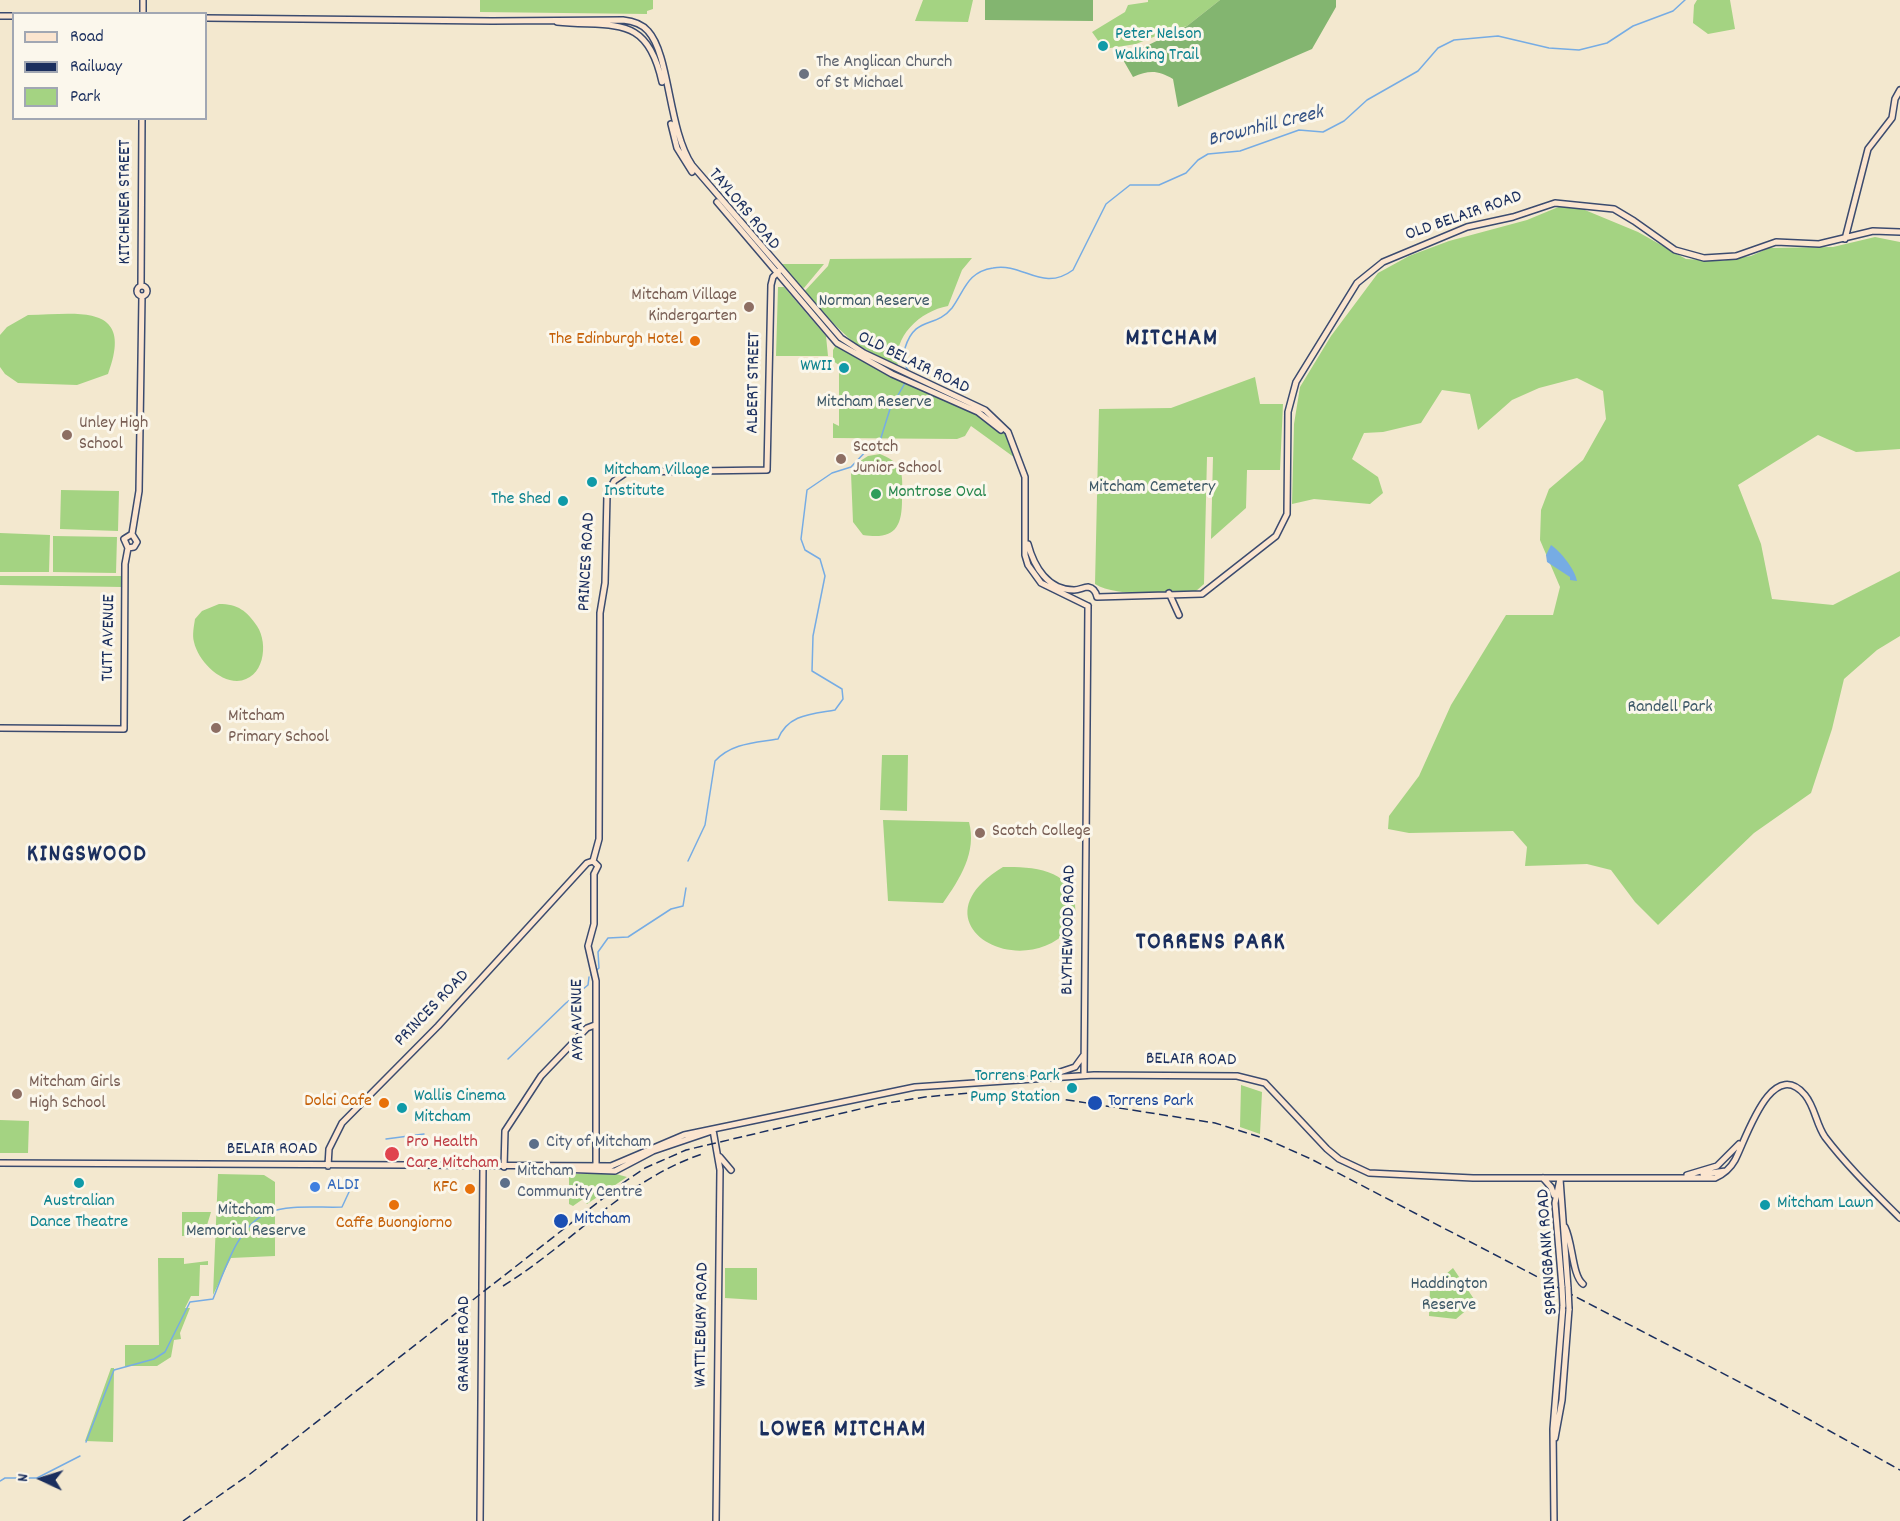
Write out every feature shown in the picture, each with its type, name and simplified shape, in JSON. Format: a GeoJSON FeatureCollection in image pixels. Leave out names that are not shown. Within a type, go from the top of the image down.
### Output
{"type":"FeatureCollection","features":[{"type":"Feature","properties":{"kind":"main road"},"geometry":{"type":"LineString","coordinates":[[207,18],[623,20],[633,21],[648,31]]}},
{"type":"Feature","properties":{"kind":"main road"},"geometry":{"type":"LineString","coordinates":[[541,21],[614,25],[648,31]]}},
{"type":"Feature","properties":{"kind":"main road"},"geometry":{"type":"LineString","coordinates":[[630,29],[652,50]]}},
{"type":"Feature","properties":{"kind":"main road","name":"TAYLORS ROAD"},"geometry":{"type":"LineString","coordinates":[[648,31],[674,139],[682,159],[779,272]]}},
{"type":"Feature","properties":{"kind":"main road","name":"TAYLORS ROAD"},"geometry":{"type":"LineString","coordinates":[[648,31],[658,51],[678,137],[692,165],[784,278]]}},
{"type":"Feature","properties":{"kind":"main road"},"geometry":{"type":"LineString","coordinates":[[1845,239],[1868,149],[1892,118],[1895,99],[1900,90]]}},
{"type":"Feature","properties":{"kind":"main road","name":"KITCHENER STREET"},"geometry":{"type":"LineString","coordinates":[[132,534],[139,491],[142,296],[137,291],[141,286],[142,120]]}},
{"type":"Feature","properties":{"kind":"main road","name":"OLD BELAIR ROAD"},"geometry":{"type":"LineString","coordinates":[[1097,597],[1205,593],[1264,546],[1282,528],[1288,504],[1288,412],[1296,382],[1357,283],[1383,262],[1467,227],[1513,217],[1555,202],[1614,209],[1634,220],[1675,250],[1704,258],[1736,256],[1776,242],[1819,244],[1873,231],[1900,232]]}},
{"type":"Feature","properties":{"kind":"main road","name":"ALBERT STREET"},"geometry":{"type":"LineString","coordinates":[[614,481],[627,472],[764,471],[769,466],[771,292],[772,279],[779,272]]}},
{"type":"Feature","properties":{"kind":"main road"},"geometry":{"type":"LineString","coordinates":[[771,292],[784,278]]}},
{"type":"Feature","properties":{"kind":"main road","name":"OLD BELAIR ROAD"},"geometry":{"type":"LineString","coordinates":[[784,278],[837,343],[980,410],[1013,443],[1025,477],[1028,565],[1041,583],[1078,599]]}},
{"type":"Feature","properties":{"kind":"main road","name":"PRINCES ROAD"},"geometry":{"type":"LineString","coordinates":[[593,861],[599,839],[600,614],[605,583],[607,495],[614,481]]}},
{"type":"Feature","properties":{"kind":"main road"},"geometry":{"type":"LineString","coordinates":[[132,534],[137,542],[134,547],[128,548],[124,539],[132,534]]}},
{"type":"Feature","properties":{"kind":"main road","name":"OLD BELAIR ROAD"},"geometry":{"type":"LineString","coordinates":[[1026,537],[1036,567],[1042,575],[1066,589],[1081,590]]}},
{"type":"Feature","properties":{"kind":"main road","name":"TUTT AVENUE"},"geometry":{"type":"LineString","coordinates":[[0,728],[124,729],[125,564],[128,548]]}},
{"type":"Feature","properties":{"kind":"main road"},"geometry":{"type":"LineString","coordinates":[[1092,589],[1097,597],[1095,602],[1088,606],[1078,599],[1081,590],[1092,589]]}},
{"type":"Feature","properties":{"kind":"main road"},"geometry":{"type":"LineString","coordinates":[[1169,593],[1179,615]]}},
{"type":"Feature","properties":{"kind":"main road","name":"BLYTHEWOOD ROAD"},"geometry":{"type":"LineString","coordinates":[[1084,1075],[1088,606]]}},
{"type":"Feature","properties":{"kind":"main road","name":"PRINCES ROAD"},"geometry":{"type":"LineString","coordinates":[[328,1166],[328,1149],[342,1123],[438,1026],[575,879],[598,866],[593,861]]}},
{"type":"Feature","properties":{"kind":"main road","name":"PRINCES ROAD"},"geometry":{"type":"LineString","coordinates":[[588,872],[587,863],[593,861]]}},
{"type":"Feature","properties":{"kind":"main road","name":"AYR AVENUE"},"geometry":{"type":"LineString","coordinates":[[588,872],[594,924],[588,946],[595,977],[596,1166]]}},
{"type":"Feature","properties":{"kind":"main road"},"geometry":{"type":"LineString","coordinates":[[504,1167],[505,1131],[549,1066],[587,1028],[595,1025]]}},
{"type":"Feature","properties":{"kind":"main road"},"geometry":{"type":"LineString","coordinates":[[1044,1077],[1075,1067],[1084,1051]]}},
{"type":"Feature","properties":{"kind":"main road","name":"BELAIR ROAD"},"geometry":{"type":"LineString","coordinates":[[544,1168],[580,1172],[615,1171],[653,1151],[713,1130],[915,1087],[1084,1075],[1246,1077],[1265,1083],[1333,1154],[1369,1173],[1543,1179],[1715,1178],[1728,1171],[1738,1155],[1760,1106],[1772,1093],[1790,1086],[1799,1089],[1808,1099],[1824,1135],[1900,1218]]}},
{"type":"Feature","properties":{"kind":"main road","name":"BELAIR ROAD"},"geometry":{"type":"LineString","coordinates":[[0,1163],[544,1168],[596,1166],[617,1165],[673,1139],[700,1131],[713,1130]]}},
{"type":"Feature","properties":{"kind":"main road","name":"WATTLEBURY ROAD"},"geometry":{"type":"LineString","coordinates":[[713,1130],[719,1156],[717,1521]]}},
{"type":"Feature","properties":{"kind":"main road","name":"BELAIR ROAD"},"geometry":{"type":"LineString","coordinates":[[1674,1178],[1696,1174],[1721,1163],[1744,1138]]}},
{"type":"Feature","properties":{"kind":"main road"},"geometry":{"type":"LineString","coordinates":[[719,1156],[731,1170]]}},
{"type":"Feature","properties":{"kind":"main road","name":"GRANGE ROAD"},"geometry":{"type":"LineString","coordinates":[[480,1521],[483,1167]]}},
{"type":"Feature","properties":{"kind":"main road"},"geometry":{"type":"LineString","coordinates":[[1696,1174],[1728,1171]]}},
{"type":"Feature","properties":{"kind":"main road"},"geometry":{"type":"LineString","coordinates":[[1543,1179],[1551,1187],[1555,1203]]}},
{"type":"Feature","properties":{"kind":"main road","name":"SPRINGBANK ROAD"},"geometry":{"type":"LineString","coordinates":[[1554,1521],[1554,1440],[1566,1307],[1555,1203],[1560,1179]]}},
{"type":"Feature","properties":{"kind":"main road","name":"SPRINGBANK ROAD"},"geometry":{"type":"LineString","coordinates":[[1560,1179],[1568,1275],[1565,1288]]}},
{"type":"Feature","properties":{"kind":"main road"},"geometry":{"type":"LineString","coordinates":[[1562,1223],[1572,1244],[1578,1279],[1583,1284]]}},
{"type":"Feature","properties":{"kind":"main road"},"geometry":{"type":"LineString","coordinates":[[1568,1275],[1576,1268]]}},
{"type":"Feature","properties":{"kind":"green space"},"geometry":{"type":"Polygon","coordinates":[[[480,0],[653,0],[653,9],[647,11],[647,14],[480,12],[480,0]]]}},
{"type":"Feature","properties":{"kind":"green space"},"geometry":{"type":"Polygon","coordinates":[[[923,0],[973,0],[968,22],[915,21],[923,0]]]}},
{"type":"Feature","properties":{"kind":"green space"},"geometry":{"type":"Polygon","coordinates":[[[985,0],[1093,0],[1093,21],[985,20],[985,0]]]}},
{"type":"Feature","properties":{"kind":"green space"},"geometry":{"type":"Polygon","coordinates":[[[1148,0],[1220,0],[1187,26],[1136,44],[1104,49],[1092,32],[1125,12],[1128,5],[1148,2],[1148,0]]]}},
{"type":"Feature","properties":{"kind":"green space"},"geometry":{"type":"Polygon","coordinates":[[[1220,0],[1336,0],[1336,7],[1312,49],[1178,107],[1173,79],[1153,72],[1133,77],[1122,58],[1187,26],[1220,0]]]}},
{"type":"Feature","properties":{"kind":"green space"},"geometry":{"type":"Polygon","coordinates":[[[1697,0],[1730,0],[1735,29],[1708,34],[1693,23],[1694,5],[1697,0]]]}},
{"type":"Feature","properties":{"kind":"green space","name":"Randell Park"},"geometry":{"type":"Polygon","coordinates":[[[1568,203],[1638,232],[1686,259],[1720,261],[1751,256],[1769,248],[1833,247],[1875,237],[1900,242],[1900,449],[1856,452],[1818,435],[1738,485],[1761,544],[1772,599],[1833,605],[1900,571],[1900,636],[1877,650],[1844,679],[1832,729],[1811,793],[1754,833],[1658,925],[1635,902],[1611,870],[1587,864],[1525,866],[1527,847],[1513,831],[1409,833],[1388,829],[1389,816],[1419,776],[1451,705],[1506,615],[1553,615],[1560,587],[1540,540],[1541,510],[1549,489],[1583,460],[1606,419],[1603,391],[1577,378],[1539,388],[1512,400],[1478,430],[1470,394],[1442,390],[1421,423],[1383,432],[1364,433],[1352,459],[1378,477],[1383,493],[1370,504],[1314,499],[1292,504],[1294,424],[1300,387],[1331,336],[1378,273],[1409,256],[1449,241],[1527,220],[1568,203]]]}},
{"type":"Feature","properties":{"kind":"green space","name":"Norman Reserve"},"geometry":{"type":"Polygon","coordinates":[[[972,258],[962,270],[948,306],[928,313],[910,327],[899,346],[898,367],[854,343],[802,294],[828,266],[830,259],[972,258]]]}},
{"type":"Feature","properties":{"kind":"green space"},"geometry":{"type":"Polygon","coordinates":[[[780,264],[824,264],[804,288],[800,287],[780,264]]]}},
{"type":"Feature","properties":{"kind":"green space"},"geometry":{"type":"Polygon","coordinates":[[[778,287],[784,287],[826,336],[828,356],[776,356],[778,287]]]}},
{"type":"Feature","properties":{"kind":"green space"},"geometry":{"type":"Polygon","coordinates":[[[82,314],[97,317],[108,323],[114,334],[114,351],[108,374],[77,385],[18,383],[5,374],[0,367],[0,335],[7,327],[28,315],[82,314]]]}},
{"type":"Feature","properties":{"kind":"green space","name":"Mitcham Reserve"},"geometry":{"type":"Polygon","coordinates":[[[837,343],[855,354],[978,412],[981,407],[1008,432],[1022,463],[971,426],[965,436],[957,439],[833,438],[833,423],[839,426],[839,365],[833,361],[833,350],[837,343]]]}},
{"type":"Feature","properties":{"kind":"green space","name":"Mitcham Cemetery"},"geometry":{"type":"Polygon","coordinates":[[[1255,377],[1260,404],[1283,404],[1280,470],[1247,470],[1246,508],[1211,539],[1213,457],[1207,457],[1204,584],[1196,591],[1130,593],[1095,584],[1099,409],[1171,408],[1255,377]]]}},
{"type":"Feature","properties":{"kind":"green space","name":"Montrose Oval"},"geometry":{"type":"Polygon","coordinates":[[[880,454],[890,459],[900,469],[902,510],[898,525],[889,534],[863,535],[853,522],[851,473],[857,463],[868,456],[880,454]]]}},
{"type":"Feature","properties":{"kind":"green space"},"geometry":{"type":"Polygon","coordinates":[[[61,490],[119,491],[118,531],[60,529],[61,490]]]}},
{"type":"Feature","properties":{"kind":"green space"},"geometry":{"type":"Polygon","coordinates":[[[0,533],[50,535],[49,572],[0,572],[0,533]]]}},
{"type":"Feature","properties":{"kind":"green space"},"geometry":{"type":"Polygon","coordinates":[[[53,536],[117,537],[116,573],[53,572],[53,536]]]}},
{"type":"Feature","properties":{"kind":"green space"},"geometry":{"type":"Polygon","coordinates":[[[0,576],[122,576],[122,587],[0,585],[0,576]]]}},
{"type":"Feature","properties":{"kind":"green space"},"geometry":{"type":"Polygon","coordinates":[[[219,604],[232,605],[246,612],[261,633],[262,660],[253,675],[246,679],[230,680],[216,673],[204,662],[196,649],[193,636],[195,619],[202,611],[219,604]]]}},
{"type":"Feature","properties":{"kind":"green space"},"geometry":{"type":"Polygon","coordinates":[[[882,755],[908,755],[907,811],[880,810],[882,755]]]}},
{"type":"Feature","properties":{"kind":"green space"},"geometry":{"type":"Polygon","coordinates":[[[883,820],[969,822],[971,844],[969,854],[961,875],[943,903],[888,901],[883,820]]]}},
{"type":"Feature","properties":{"kind":"green space"},"geometry":{"type":"Polygon","coordinates":[[[1003,867],[1037,869],[1048,872],[1066,883],[1072,893],[1075,908],[1071,928],[1047,945],[1024,951],[1001,948],[982,939],[970,925],[968,907],[978,887],[1003,867]]]}},
{"type":"Feature","properties":{"kind":"green space"},"geometry":{"type":"Polygon","coordinates":[[[1241,1085],[1262,1092],[1260,1134],[1240,1127],[1241,1085]]]}},
{"type":"Feature","properties":{"kind":"green space"},"geometry":{"type":"Polygon","coordinates":[[[0,1120],[29,1121],[28,1153],[0,1153],[0,1120]]]}},
{"type":"Feature","properties":{"kind":"green space","name":"Mitcham Memorial Reserve"},"geometry":{"type":"Polygon","coordinates":[[[218,1174],[264,1175],[275,1182],[275,1256],[231,1258],[213,1295],[218,1174]]]}},
{"type":"Feature","properties":{"kind":"green space"},"geometry":{"type":"Polygon","coordinates":[[[569,1174],[616,1174],[627,1177],[587,1204],[583,1199],[573,1206],[569,1204],[569,1174]]]}},
{"type":"Feature","properties":{"kind":"green space"},"geometry":{"type":"Polygon","coordinates":[[[182,1212],[211,1212],[204,1235],[182,1236],[182,1212]]]}},
{"type":"Feature","properties":{"kind":"green space"},"geometry":{"type":"Polygon","coordinates":[[[158,1258],[184,1258],[184,1264],[208,1261],[208,1265],[200,1265],[199,1296],[191,1296],[185,1308],[190,1308],[180,1333],[181,1339],[174,1340],[171,1357],[157,1366],[125,1366],[125,1345],[159,1345],[158,1258]]]}},
{"type":"Feature","properties":{"kind":"green space"},"geometry":{"type":"Polygon","coordinates":[[[725,1268],[757,1268],[757,1300],[725,1298],[725,1268]]]}},
{"type":"Feature","properties":{"kind":"green space","name":"Haddington Reserve"},"geometry":{"type":"Polygon","coordinates":[[[1453,1268],[1476,1302],[1456,1319],[1429,1316],[1430,1288],[1453,1268]]]}},
{"type":"Feature","properties":{"kind":"green space"},"geometry":{"type":"Polygon","coordinates":[[[111,1368],[114,1368],[113,1442],[85,1441],[111,1368]]]}},
{"type":"Feature","properties":{"kind":"water"},"geometry":{"type":"Polygon","coordinates":[[[1551,545],[1567,561],[1577,581],[1570,580],[1570,577],[1547,562],[1546,555],[1551,545]]]}},
{"type":"Feature","properties":{"kind":"waterway","name":"Brownhill Creek"},"geometry":{"type":"LineString","coordinates":[[906,379],[908,370],[904,362],[904,354],[909,338],[920,326],[946,314],[977,273],[1004,267],[1052,279],[1073,270],[1106,204],[1130,185],[1159,185],[1186,173],[1198,160],[1208,154],[1240,151],[1299,130],[1323,132],[1344,121],[1367,100],[1418,71],[1438,48],[1454,40],[1498,36],[1549,48],[1579,50],[1607,43],[1633,26],[1673,11],[1685,0]]}},
{"type":"Feature","properties":{"kind":"waterway","name":"Brownhill Creek"},"geometry":{"type":"LineString","coordinates":[[688,861],[705,825],[715,761],[736,747],[778,739],[782,731],[794,720],[809,714],[835,710],[843,699],[842,689],[812,671],[813,636],[825,576],[820,559],[805,550],[801,539],[807,490],[832,473],[851,467],[869,448],[879,444],[890,409],[905,383]]}},
{"type":"Feature","properties":{"kind":"waterway","name":"Brownhill Creek"},"geometry":{"type":"LineString","coordinates":[[591,975],[599,968],[598,952],[608,938],[628,937],[671,909],[683,906],[686,888]]}},
{"type":"Feature","properties":{"kind":"waterway","name":"Brownhill Creek"},"geometry":{"type":"LineString","coordinates":[[508,1059],[588,985],[589,977]]}},
{"type":"Feature","properties":{"kind":"waterway","name":"Brownhill Creek"},"geometry":{"type":"LineString","coordinates":[[386,1139],[424,1134]]}},
{"type":"Feature","properties":{"kind":"waterway","name":"Brownhill Creek"},"geometry":{"type":"LineString","coordinates":[[86,1442],[114,1370],[154,1359],[165,1352],[190,1302],[213,1299],[233,1250],[248,1228],[267,1213],[276,1210],[342,1207],[349,1192]]}},
{"type":"Feature","properties":{"kind":"waterway","name":"Brownhill Creek"},"geometry":{"type":"LineString","coordinates":[[0,1481],[5,1478],[37,1478],[80,1456]]}},
{"type":"Feature","properties":{"kind":"railway"},"geometry":{"type":"LineString","coordinates":[[183,1521],[250,1474],[620,1185],[645,1168],[686,1150],[881,1104],[969,1093],[1036,1095],[1215,1123],[1266,1139],[1311,1159],[1774,1400],[1900,1470]]}},
{"type":"Feature","properties":{"kind":"railway"},"geometry":{"type":"LineString","coordinates":[[503,1286],[623,1196],[674,1165],[702,1154]]}},
{"type":"Feature","properties":{"kind":"place","name":"Peter Nelson Walking Trail"},"geometry":{"type":"Point","coordinates":[1103,46]}},
{"type":"Feature","properties":{"kind":"place","name":"The Anglican Church of St Michael"},"geometry":{"type":"Point","coordinates":[804,74]}},
{"type":"Feature","properties":{"kind":"place","name":"Mitcham Village Kindergarten"},"geometry":{"type":"Point","coordinates":[749,307]}},
{"type":"Feature","properties":{"kind":"place","name":"The Edinburgh Hotel"},"geometry":{"type":"Point","coordinates":[695,341]}},
{"type":"Feature","properties":{"kind":"place","name":"WWII"},"geometry":{"type":"Point","coordinates":[844,368]}},
{"type":"Feature","properties":{"kind":"place","name":"Unley High School"},"geometry":{"type":"Point","coordinates":[67,435]}},
{"type":"Feature","properties":{"kind":"place","name":"Scotch Junior School"},"geometry":{"type":"Point","coordinates":[841,459]}},
{"type":"Feature","properties":{"kind":"place","name":"Mitcham Village Institute"},"geometry":{"type":"Point","coordinates":[592,482]}},
{"type":"Feature","properties":{"kind":"place","name":"Montrose Oval"},"geometry":{"type":"Point","coordinates":[876,494]}},
{"type":"Feature","properties":{"kind":"place","name":"The Shed"},"geometry":{"type":"Point","coordinates":[563,501]}},
{"type":"Feature","properties":{"kind":"place","name":"Mitcham Primary School"},"geometry":{"type":"Point","coordinates":[216,728]}},
{"type":"Feature","properties":{"kind":"place","name":"Scotch College"},"geometry":{"type":"Point","coordinates":[980,833]}},
{"type":"Feature","properties":{"kind":"place","name":"Torrens Park Pump Station"},"geometry":{"type":"Point","coordinates":[1072,1088]}},
{"type":"Feature","properties":{"kind":"place","name":"Mitcham Girls High School"},"geometry":{"type":"Point","coordinates":[17,1094]}},
{"type":"Feature","properties":{"kind":"place","name":"Dolci Cafe"},"geometry":{"type":"Point","coordinates":[384,1103]}},
{"type":"Feature","properties":{"kind":"place","name":"Torrens Park"},"geometry":{"type":"Point","coordinates":[1095,1103]}},
{"type":"Feature","properties":{"kind":"place","name":"Wallis Cinema Mitcham"},"geometry":{"type":"Point","coordinates":[402,1108]}},
{"type":"Feature","properties":{"kind":"place","name":"City of Mitcham"},"geometry":{"type":"Point","coordinates":[534,1144]}},
{"type":"Feature","properties":{"kind":"place","name":"Pro Health Care Mitcham"},"geometry":{"type":"Point","coordinates":[392,1154]}},
{"type":"Feature","properties":{"kind":"place","name":"Australian Dance Theatre"},"geometry":{"type":"Point","coordinates":[79,1183]}},
{"type":"Feature","properties":{"kind":"place","name":"Mitcham Community Centre"},"geometry":{"type":"Point","coordinates":[505,1183]}},
{"type":"Feature","properties":{"kind":"place","name":"ALDI"},"geometry":{"type":"Point","coordinates":[315,1187]}},
{"type":"Feature","properties":{"kind":"place","name":"KFC"},"geometry":{"type":"Point","coordinates":[470,1189]}},
{"type":"Feature","properties":{"kind":"place","name":"Caffe Buongiorno"},"geometry":{"type":"Point","coordinates":[394,1205]}},
{"type":"Feature","properties":{"kind":"place","name":"Mitcham Lawn"},"geometry":{"type":"Point","coordinates":[1765,1205]}},
{"type":"Feature","properties":{"kind":"place","name":"Mitcham"},"geometry":{"type":"Point","coordinates":[561,1221]}},
{"type":"Feature","properties":{"kind":"district","name":"MITCHAM"},"geometry":{"type":"Point","coordinates":[1172,341]}},
{"type":"Feature","properties":{"kind":"district","name":"KINGSWOOD"},"geometry":{"type":"Point","coordinates":[87,857]}},
{"type":"Feature","properties":{"kind":"district","name":"TORRENS PARK"},"geometry":{"type":"Point","coordinates":[1211,945]}},
{"type":"Feature","properties":{"kind":"district","name":"LOWER MITCHAM"},"geometry":{"type":"Point","coordinates":[843,1432]}}]}
